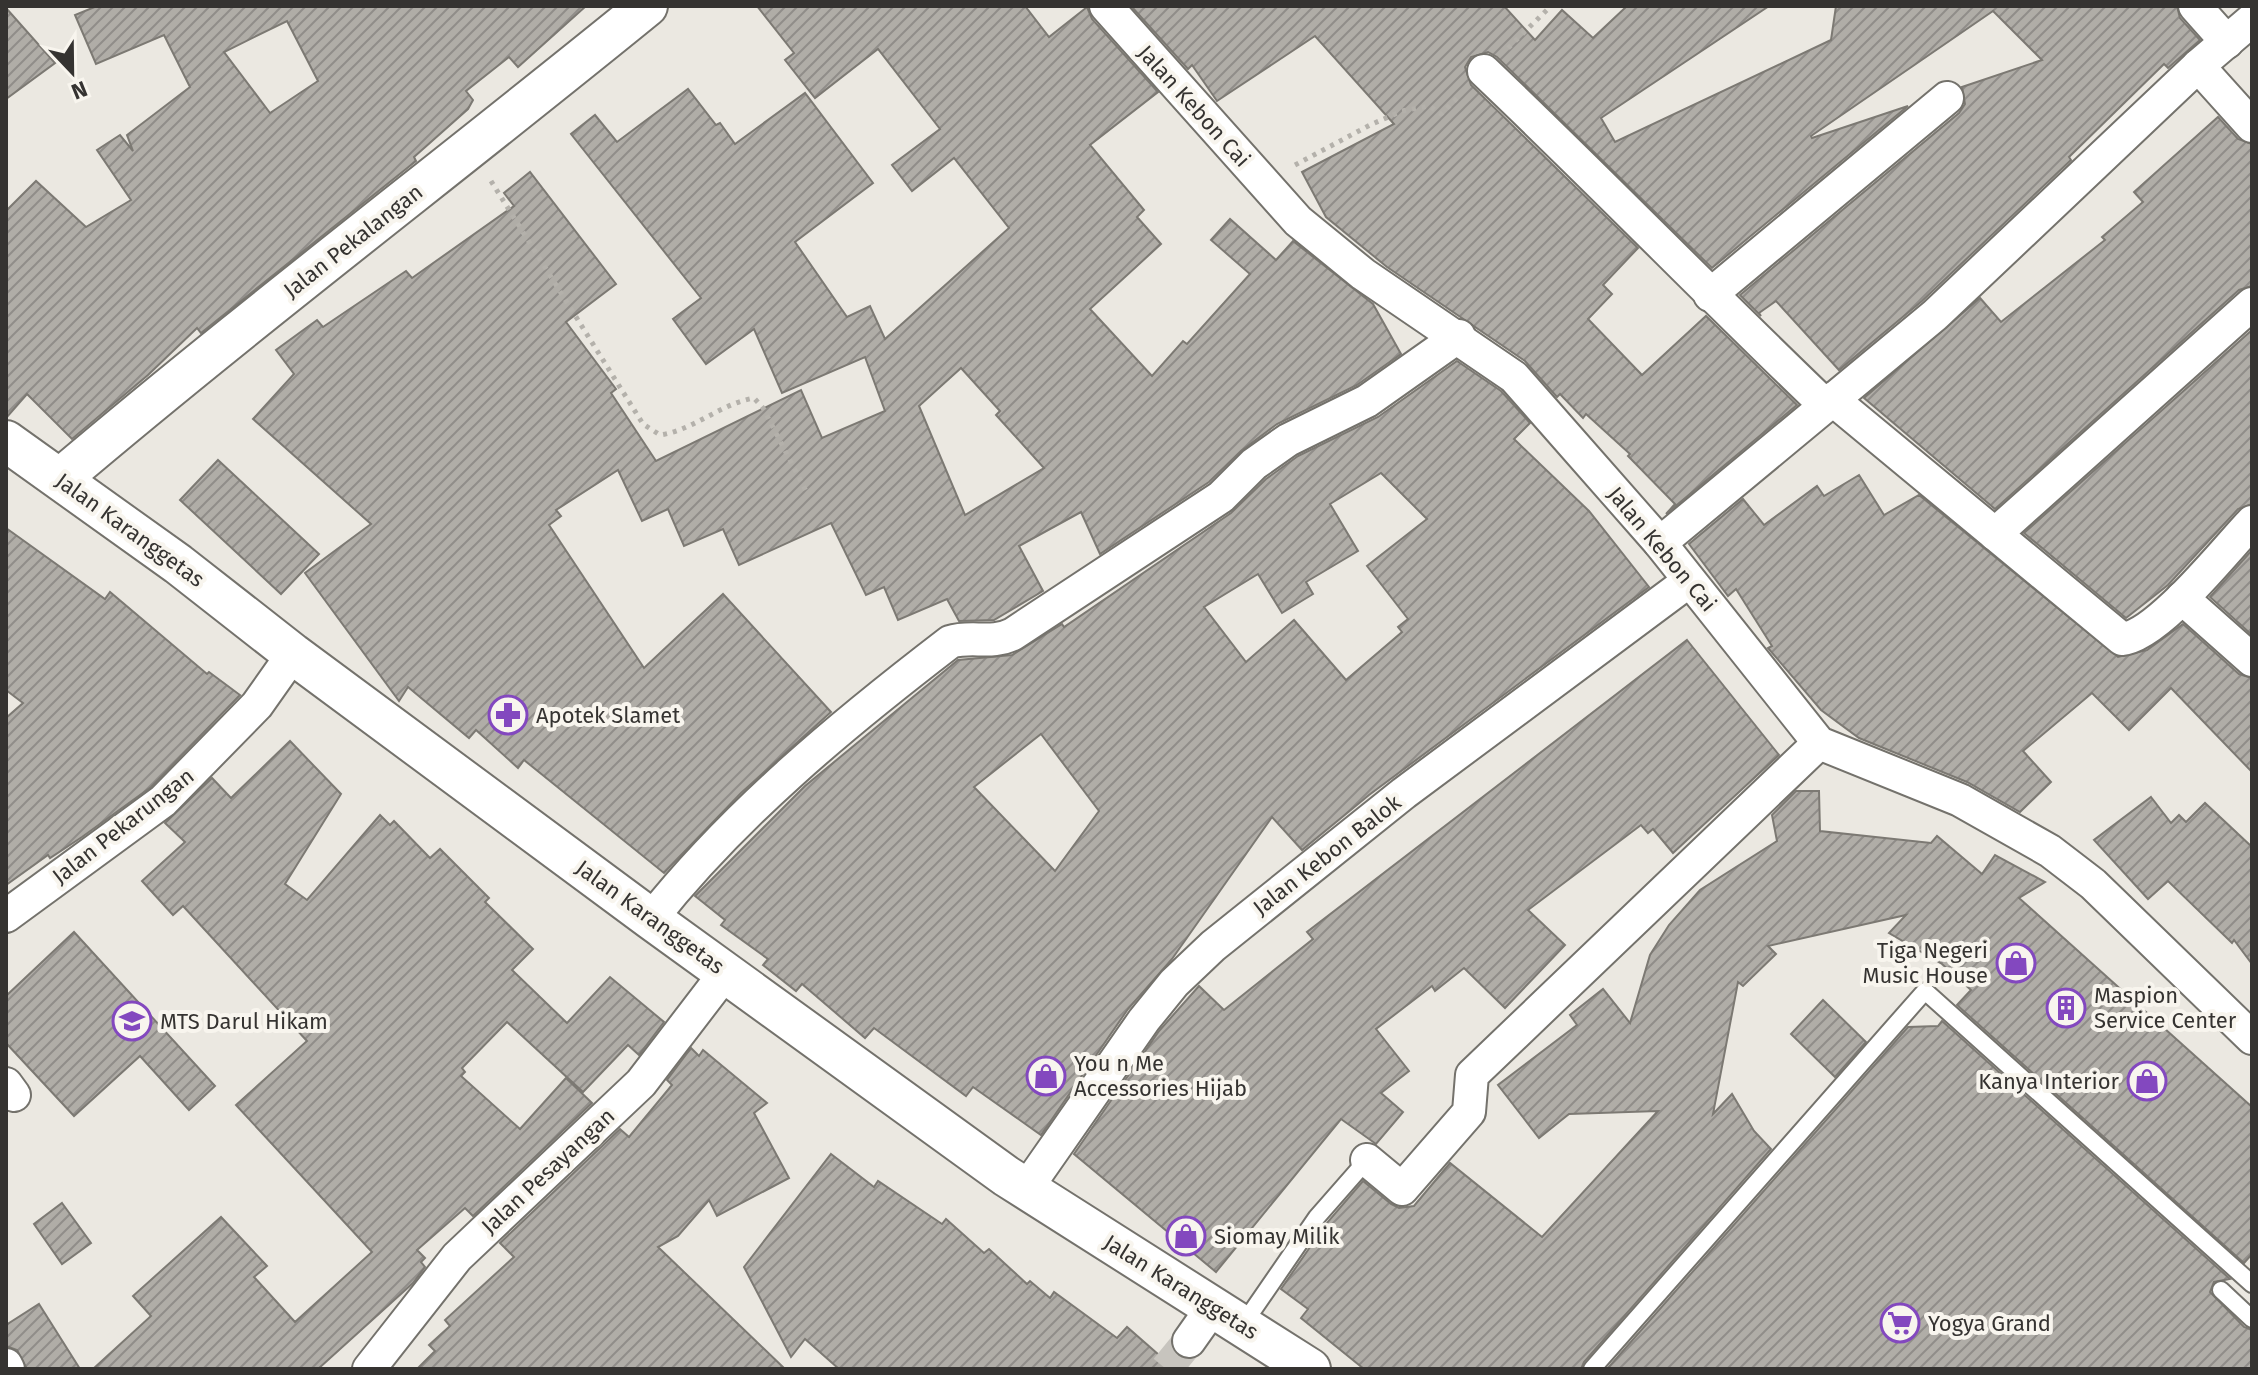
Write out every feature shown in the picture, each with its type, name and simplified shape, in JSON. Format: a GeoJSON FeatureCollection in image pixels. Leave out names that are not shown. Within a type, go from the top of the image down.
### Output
{"type":"FeatureCollection","features":[{"type":"Feature","properties":{"kind":"street","name":"Jalan Pekalangan"},"geometry":{"type":"LineString","coordinates":[[61,478],[220,343],[471,149],[647,6]]}},
{"type":"Feature","properties":{"kind":"street","name":"Jalan Kebon Cai"},"geometry":{"type":"LineString","coordinates":[[1106,6],[1298,221],[1363,274],[1459,336],[1514,377],[1660,543],[1819,743],[1960,800],[2050,851],[2093,884],[2252,1038]]}},
{"type":"Feature","properties":{"kind":"street"},"geometry":{"type":"LineString","coordinates":[[2195,6],[2227,42]]}},
{"type":"Feature","properties":{"kind":"street"},"geometry":{"type":"LineString","coordinates":[[1660,543],[1935,315],[2198,66],[2252,20]]}},
{"type":"Feature","properties":{"kind":"street"},"geometry":{"type":"LineString","coordinates":[[2198,66],[2252,126]]}},
{"type":"Feature","properties":{"kind":"street"},"geometry":{"type":"LineString","coordinates":[[1484,71],[1609,189],[1710,295],[1828,402],[2122,639],[2140,634],[2182,598],[2252,522]]}},
{"type":"Feature","properties":{"kind":"street"},"geometry":{"type":"LineString","coordinates":[[1710,295],[1947,98]]}},
{"type":"Feature","properties":{"kind":"street"},"geometry":{"type":"LineString","coordinates":[[1995,534],[2252,304]]}},
{"type":"Feature","properties":{"kind":"street"},"geometry":{"type":"LineString","coordinates":[[651,919],[687,873],[810,755],[950,642],[960,639],[996,641],[1013,634],[1221,497],[1254,464],[1288,440],[1367,401],[1459,336]]}},
{"type":"Feature","properties":{"kind":"street","name":"Jalan Karanggetas"},"geometry":{"type":"LineString","coordinates":[[6,441],[61,478],[651,919],[1026,1189],[1310,1369]]}},
{"type":"Feature","properties":{"kind":"street","name":"Jalan Kebon Balok"},"geometry":{"type":"LineString","coordinates":[[1026,1189],[1144,1020],[1213,946],[1404,793],[1689,581]]}},
{"type":"Feature","properties":{"kind":"street"},"geometry":{"type":"LineString","coordinates":[[2182,598],[2252,660]]}},
{"type":"Feature","properties":{"kind":"street","name":"Jalan Pekarungan"},"geometry":{"type":"LineString","coordinates":[[6,916],[163,801],[248,715],[293,654]]}},
{"type":"Feature","properties":{"kind":"street"},"geometry":{"type":"LineString","coordinates":[[1367,1160],[1402,1189],[1469,1112],[1472,1075],[1819,743]]}},
{"type":"Feature","properties":{"kind":"street","name":"Jalan Pesayangan"},"geometry":{"type":"LineString","coordinates":[[369,1369],[457,1257],[641,1083],[726,972]]}},
{"type":"Feature","properties":{"kind":"street"},"geometry":{"type":"LineString","coordinates":[[1189,1341],[1228,1317]]}},
{"type":"Feature","properties":{"kind":"lane"},"geometry":{"type":"LineString","coordinates":[[1592,1369],[1772,1169],[1925,991],[2250,1280]]}},
{"type":"Feature","properties":{"kind":"lane"},"geometry":{"type":"LineString","coordinates":[[1228,1317],[1367,1160]]}},
{"type":"Feature","properties":{"kind":"lane"},"geometry":{"type":"LineString","coordinates":[[2199,1258],[2224,1259]]}},
{"type":"Feature","properties":{"kind":"lane"},"geometry":{"type":"LineString","coordinates":[[2221,1290],[2252,1319]]}},
{"type":"Feature","properties":{"kind":"path"},"geometry":{"type":"LineString","coordinates":[[1262,182],[1402,111],[1429,106],[1441,114],[1551,6]]}},
{"type":"Feature","properties":{"kind":"path"},"geometry":{"type":"LineString","coordinates":[[471,149],[643,424],[660,435],[681,432],[742,400],[754,398],[763,408],[807,493]]}},
{"type":"Feature","properties":{"kind":"building"},"geometry":{"type":"Polygon","coordinates":[[[97,6],[586,6],[518,67],[509,57],[466,91],[473,100],[468,109],[414,157],[416,161],[201,333],[197,328],[148,375],[72,439],[27,394],[6,418],[6,211],[36,181],[86,227],[131,200],[97,150],[120,135],[133,151],[127,135],[190,87],[164,35],[96,64],[75,15],[97,6]],[[287,21],[224,52],[270,113],[318,81],[287,21]]]}},
{"type":"Feature","properties":{"kind":"building"},"geometry":{"type":"Polygon","coordinates":[[[757,6],[1025,6],[1049,37],[1087,7],[1092,19],[1158,92],[1090,145],[1144,210],[1137,217],[1161,244],[1090,309],[1152,376],[1183,341],[1187,344],[1250,274],[1211,240],[1230,219],[1276,260],[1293,241],[1373,304],[1401,354],[1357,385],[1277,424],[1241,451],[1209,482],[1100,554],[1081,512],[1019,546],[1043,591],[994,620],[959,621],[947,599],[898,620],[884,587],[866,595],[831,523],[739,565],[723,529],[684,546],[668,509],[642,521],[618,470],[556,510],[561,516],[549,525],[644,668],[723,594],[831,712],[741,793],[664,873],[524,760],[518,768],[476,730],[469,738],[408,687],[399,701],[305,573],[371,524],[253,419],[294,374],[276,350],[317,320],[323,327],[406,271],[412,278],[514,206],[504,193],[530,172],[616,284],[566,322],[616,389],[611,393],[656,461],[801,390],[822,438],[885,411],[865,357],[782,393],[754,329],[706,364],[673,319],[701,298],[571,134],[595,115],[617,142],[688,89],[735,144],[805,93],[873,183],[795,242],[847,317],[870,306],[885,339],[1009,228],[954,158],[912,191],[892,165],[940,129],[878,49],[815,98],[785,60],[794,53],[757,6]],[[961,368],[919,406],[965,515],[1044,468],[996,415],[1000,411],[961,368]]]}},
{"type":"Feature","properties":{"kind":"building"},"geometry":{"type":"Polygon","coordinates":[[[1131,6],[1504,6],[1535,40],[1562,10],[1593,38],[1627,6],[1769,6],[1601,118],[1615,142],[1831,40],[1836,6],[2177,6],[2180,18],[2200,40],[2168,68],[2164,64],[2069,157],[2071,160],[1922,301],[1839,370],[1776,301],[1759,313],[1761,316],[1740,295],[1959,113],[1965,104],[1962,87],[2042,60],[1993,11],[1811,136],[1908,106],[1712,268],[1497,57],[1488,52],[1471,57],[1465,67],[1471,85],[1638,248],[1603,285],[1612,294],[1588,319],[1642,375],[1706,316],[1797,405],[1666,514],[1675,504],[1628,456],[1630,454],[1586,414],[1583,418],[1560,394],[1557,397],[1525,361],[1387,267],[1326,217],[1302,172],[1394,124],[1315,36],[1217,101],[1192,65],[1188,69],[1131,6]]]}},
{"type":"Feature","properties":{"kind":"building"},"geometry":{"type":"Polygon","coordinates":[[[6,8],[55,63],[6,99],[6,8]]]}},
{"type":"Feature","properties":{"kind":"building"},"geometry":{"type":"Polygon","coordinates":[[[2218,117],[2238,139],[2252,144],[2252,286],[2239,290],[1995,509],[1864,398],[1980,298],[2001,322],[2105,240],[2102,237],[2143,202],[2134,192],[2218,117]]]}},
{"type":"Feature","properties":{"kind":"building"},"geometry":{"type":"Polygon","coordinates":[[[2252,330],[2252,504],[2238,509],[2168,585],[2126,618],[2024,533],[2252,330]]]}},
{"type":"Feature","properties":{"kind":"building"},"geometry":{"type":"Polygon","coordinates":[[[1457,361],[1501,391],[1530,423],[1514,439],[1589,511],[1649,587],[1369,795],[1302,850],[1272,817],[1172,959],[1128,1009],[1041,1135],[973,1087],[966,1096],[874,1028],[865,1038],[802,984],[796,991],[763,965],[768,959],[721,925],[725,920],[695,896],[805,786],[958,660],[1012,655],[1062,624],[1064,627],[1231,513],[1266,479],[1298,456],[1378,417],[1457,361]],[[1381,473],[1330,504],[1358,551],[1306,582],[1313,594],[1282,613],[1258,574],[1204,607],[1246,662],[1294,620],[1346,680],[1402,632],[1398,627],[1408,619],[1367,566],[1427,519],[1381,473]],[[1041,734],[974,787],[1055,871],[1099,811],[1041,734]]]}},
{"type":"Feature","properties":{"kind":"building"},"geometry":{"type":"Polygon","coordinates":[[[218,460],[319,554],[281,594],[180,500],[218,460]]]}},
{"type":"Feature","properties":{"kind":"building"},"geometry":{"type":"Polygon","coordinates":[[[1859,475],[1884,515],[1919,495],[2118,657],[2147,650],[2183,624],[2239,674],[2252,678],[2252,772],[2171,688],[2129,730],[2092,693],[2023,751],[2051,782],[2020,812],[1967,782],[1859,738],[1821,710],[1768,648],[1772,646],[1736,589],[1728,596],[1689,544],[1743,499],[1764,525],[1817,486],[1824,496],[1859,475]]]}},
{"type":"Feature","properties":{"kind":"building"},"geometry":{"type":"Polygon","coordinates":[[[6,528],[105,599],[110,592],[207,674],[209,672],[240,695],[151,787],[82,837],[50,858],[48,855],[6,885],[6,718],[23,703],[6,690],[6,528]]]}},
{"type":"Feature","properties":{"kind":"building"},"geometry":{"type":"Polygon","coordinates":[[[2252,550],[2252,635],[2210,597],[2252,550]]]}},
{"type":"Feature","properties":{"kind":"building"},"geometry":{"type":"Polygon","coordinates":[[[1687,640],[1779,755],[1673,853],[1653,829],[1648,833],[1641,825],[1528,910],[1565,945],[1505,1008],[1464,968],[1435,991],[1432,986],[1376,1029],[1409,1071],[1381,1093],[1403,1112],[1376,1144],[1341,1119],[1216,1272],[1074,1154],[1159,1031],[1199,986],[1224,1010],[1313,939],[1307,932],[1687,640]]]}},
{"type":"Feature","properties":{"kind":"building"},"geometry":{"type":"Polygon","coordinates":[[[290,741],[341,794],[285,884],[307,900],[380,815],[390,825],[394,821],[430,858],[440,849],[489,898],[485,902],[533,949],[512,970],[567,1023],[610,977],[664,1022],[639,1055],[628,1045],[583,1092],[507,1022],[462,1068],[465,1072],[461,1076],[520,1129],[566,1078],[592,1103],[473,1216],[465,1208],[417,1250],[425,1258],[421,1262],[425,1267],[413,1283],[318,1369],[93,1369],[151,1316],[133,1296],[221,1217],[267,1266],[254,1277],[295,1322],[372,1252],[236,1105],[307,1041],[183,906],[173,915],[142,881],[185,842],[165,823],[212,778],[231,798],[290,741]]]}},
{"type":"Feature","properties":{"kind":"building"},"geometry":{"type":"Polygon","coordinates":[[[1796,791],[1819,791],[1820,831],[1931,843],[1937,836],[1982,874],[1995,855],[2045,882],[2019,898],[2252,1107],[2252,1254],[2244,1263],[1957,1005],[1971,990],[1942,964],[1889,933],[1906,915],[1768,946],[1776,954],[1743,986],[1738,982],[1713,1114],[1732,1094],[1754,1131],[1771,1149],[1581,1369],[1364,1369],[1301,1318],[1308,1309],[1281,1289],[1326,1224],[1363,1181],[1399,1208],[1414,1206],[1450,1163],[1542,1237],[1658,1111],[1569,1114],[1539,1138],[1498,1085],[1577,1025],[1570,1015],[1603,989],[1630,1023],[1650,955],[1669,925],[1700,890],[1777,841],[1772,815],[1796,791]]]}},
{"type":"Feature","properties":{"kind":"building"},"geometry":{"type":"Polygon","coordinates":[[[2151,797],[2171,823],[2179,815],[2186,822],[2205,803],[2252,847],[2252,964],[2234,940],[2232,943],[2168,881],[2148,899],[2094,840],[2151,797]]]}},
{"type":"Feature","properties":{"kind":"building"},"geometry":{"type":"Polygon","coordinates":[[[74,932],[215,1086],[189,1110],[140,1056],[74,1116],[6,1043],[6,996],[74,932]]]}},
{"type":"Feature","properties":{"kind":"building"},"geometry":{"type":"Polygon","coordinates":[[[1823,1000],[1866,1042],[1835,1077],[1791,1034],[1823,1000]]]}},
{"type":"Feature","properties":{"kind":"building"},"geometry":{"type":"Polygon","coordinates":[[[1942,1021],[2230,1279],[2214,1282],[2210,1292],[2244,1327],[2252,1330],[2252,1369],[1607,1369],[1908,1027],[1938,1026],[1942,1021]]]}},
{"type":"Feature","properties":{"kind":"building"},"geometry":{"type":"Polygon","coordinates":[[[691,1048],[699,1056],[703,1050],[767,1103],[754,1113],[789,1178],[717,1216],[709,1200],[678,1236],[658,1247],[785,1369],[417,1369],[435,1351],[429,1345],[450,1326],[445,1320],[514,1257],[500,1243],[620,1129],[629,1137],[672,1085],[667,1080],[691,1048]]]}},
{"type":"Feature","properties":{"kind":"building"},"geometry":{"type":"Polygon","coordinates":[[[831,1154],[874,1187],[878,1181],[942,1224],[946,1219],[984,1253],[989,1249],[1027,1284],[1030,1281],[1050,1298],[1054,1292],[1117,1338],[1127,1327],[1175,1369],[839,1369],[805,1339],[791,1357],[744,1267],[831,1154]]]}},
{"type":"Feature","properties":{"kind":"building"},"geometry":{"type":"Polygon","coordinates":[[[62,1203],[91,1243],[62,1264],[34,1224],[62,1203]]]}},
{"type":"Feature","properties":{"kind":"building"},"geometry":{"type":"Polygon","coordinates":[[[39,1304],[80,1369],[27,1369],[17,1350],[6,1346],[6,1325],[39,1304]]]}},
{"type":"Feature","properties":{"kind":"tunnel"},"geometry":{"type":"LineString","coordinates":[[1166,1369],[1189,1341]]}},
{"type":"Feature","properties":{"kind":"place","name":"Apotek Slamet"},"geometry":{"type":"Point","coordinates":[508,715]}},
{"type":"Feature","properties":{"kind":"place","name":"Tiga Negeri Music House"},"geometry":{"type":"Point","coordinates":[2016,963]}},
{"type":"Feature","properties":{"kind":"place","name":"Maspion Service Center"},"geometry":{"type":"Point","coordinates":[2066,1008]}},
{"type":"Feature","properties":{"kind":"place","name":"MTS Darul Hikam"},"geometry":{"type":"Point","coordinates":[132,1021]}},
{"type":"Feature","properties":{"kind":"place","name":"You n Me Accessories Hijab"},"geometry":{"type":"Point","coordinates":[1046,1076]}},
{"type":"Feature","properties":{"kind":"place","name":"Kanya Interior"},"geometry":{"type":"Point","coordinates":[2147,1081]}},
{"type":"Feature","properties":{"kind":"place","name":"Siomay Milik"},"geometry":{"type":"Point","coordinates":[1186,1236]}},
{"type":"Feature","properties":{"kind":"place","name":"Yogya Grand"},"geometry":{"type":"Point","coordinates":[1900,1323]}}]}
